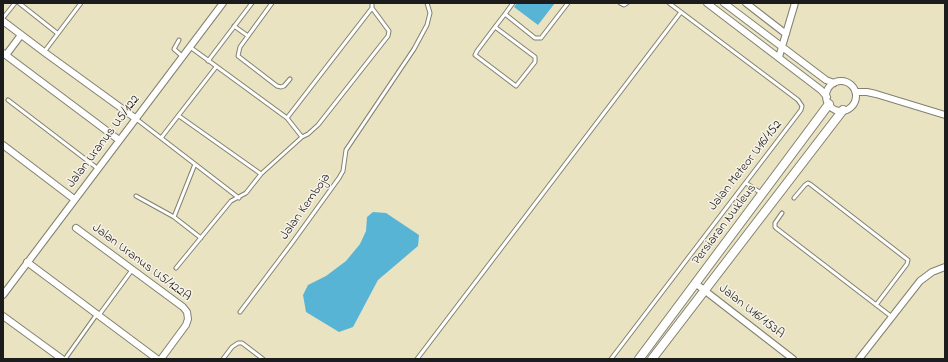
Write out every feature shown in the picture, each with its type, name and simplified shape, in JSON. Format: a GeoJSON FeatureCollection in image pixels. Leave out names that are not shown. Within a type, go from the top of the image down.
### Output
{"type":"FeatureCollection","features":[{"type":"Feature","properties":{"kind":"street"},"geometry":{"type":"LineString","coordinates":[[707,3],[821,90],[828,100],[838,110],[848,109],[855,102],[856,92],[846,81],[841,81],[834,83],[828,89],[828,100]]}},
{"type":"Feature","properties":{"kind":"street"},"geometry":{"type":"LineString","coordinates":[[724,3],[826,80],[834,83]]}},
{"type":"Feature","properties":{"kind":"street"},"geometry":{"type":"LineString","coordinates":[[778,58],[796,3]]}},
{"type":"Feature","properties":{"kind":"street","name":"Jalan Uranus U5/122"},"geometry":{"type":"LineString","coordinates":[[3,295],[221,4]]}},
{"type":"Feature","properties":{"kind":"street"},"geometry":{"type":"LineString","coordinates":[[750,4],[786,34]]}},
{"type":"Feature","properties":{"kind":"street"},"geometry":{"type":"LineString","coordinates":[[3,20],[44,52],[135,118]]}},
{"type":"Feature","properties":{"kind":"street"},"geometry":{"type":"LineString","coordinates":[[22,35],[4,56],[119,140]]}},
{"type":"Feature","properties":{"kind":"street"},"geometry":{"type":"LineString","coordinates":[[856,92],[876,94],[945,115]]}},
{"type":"Feature","properties":{"kind":"street","name":"Persiaran Nukleus"},"geometry":{"type":"LineString","coordinates":[[638,359],[763,194],[828,100]]}},
{"type":"Feature","properties":{"kind":"street","name":"Persiaran Nukleus"},"geometry":{"type":"LineString","coordinates":[[652,359],[843,110]]}},
{"type":"Feature","properties":{"kind":"street"},"geometry":{"type":"LineString","coordinates":[[3,145],[74,199]]}},
{"type":"Feature","properties":{"kind":"street","name":"Jalan Uranus U5/122A"},"geometry":{"type":"LineString","coordinates":[[76,228],[183,307],[187,312],[188,319],[186,325],[161,359]]}},
{"type":"Feature","properties":{"kind":"street"},"geometry":{"type":"LineString","coordinates":[[27,262],[157,359]]}},
{"type":"Feature","properties":{"kind":"street"},"geometry":{"type":"LineString","coordinates":[[859,359],[920,281],[932,272],[945,267]]}},
{"type":"Feature","properties":{"kind":"street","name":"Jalan U16/153A"},"geometry":{"type":"LineString","coordinates":[[695,283],[793,359]]}},
{"type":"Feature","properties":{"kind":"street"},"geometry":{"type":"LineString","coordinates":[[3,316],[61,359]]}},
{"type":"Feature","properties":{"kind":"lane"},"geometry":{"type":"LineString","coordinates":[[3,20],[15,3]]}},
{"type":"Feature","properties":{"kind":"lane"},"geometry":{"type":"LineString","coordinates":[[19,3],[57,33]]}},
{"type":"Feature","properties":{"kind":"lane"},"geometry":{"type":"LineString","coordinates":[[44,52],[81,3]]}},
{"type":"Feature","properties":{"kind":"lane"},"geometry":{"type":"LineString","coordinates":[[208,61],[252,3]]}},
{"type":"Feature","properties":{"kind":"lane"},"geometry":{"type":"LineString","coordinates":[[272,3],[240,47],[238,56],[277,86],[284,86],[290,79]]}},
{"type":"Feature","properties":{"kind":"lane"},"geometry":{"type":"LineString","coordinates":[[176,268],[231,201],[246,193],[261,174],[302,137],[318,125],[388,36],[389,31],[372,8],[372,3]]}},
{"type":"Feature","properties":{"kind":"lane","name":"Jalan Kemboja"},"geometry":{"type":"LineString","coordinates":[[240,312],[339,178],[343,171],[346,150],[410,56],[427,25],[430,13],[427,3]]}},
{"type":"Feature","properties":{"kind":"lane"},"geometry":{"type":"LineString","coordinates":[[495,27],[535,57],[535,62],[516,86],[475,55],[495,27],[513,3]]}},
{"type":"Feature","properties":{"kind":"lane"},"geometry":{"type":"LineString","coordinates":[[505,14],[535,38],[541,38],[568,3]]}},
{"type":"Feature","properties":{"kind":"lane"},"geometry":{"type":"LineString","coordinates":[[620,3],[624,5],[627,3]]}},
{"type":"Feature","properties":{"kind":"lane"},"geometry":{"type":"LineString","coordinates":[[417,359],[681,12],[669,3]]}},
{"type":"Feature","properties":{"kind":"lane"},"geometry":{"type":"LineString","coordinates":[[287,118],[372,8]]}},
{"type":"Feature","properties":{"kind":"lane","name":"Jalan Meteor U16/152"},"geometry":{"type":"LineString","coordinates":[[611,359],[746,182],[799,116],[802,110],[802,106],[798,100],[681,12]]}},
{"type":"Feature","properties":{"kind":"lane"},"geometry":{"type":"LineString","coordinates":[[234,26],[248,36]]}},
{"type":"Feature","properties":{"kind":"lane"},"geometry":{"type":"LineString","coordinates":[[179,40],[174,49],[182,56]]}},
{"type":"Feature","properties":{"kind":"lane"},"geometry":{"type":"LineString","coordinates":[[190,47],[287,118],[302,137]]}},
{"type":"Feature","properties":{"kind":"lane"},"geometry":{"type":"LineString","coordinates":[[161,138],[216,67]]}},
{"type":"Feature","properties":{"kind":"lane"},"geometry":{"type":"LineString","coordinates":[[8,100],[97,168]]}},
{"type":"Feature","properties":{"kind":"lane"},"geometry":{"type":"LineString","coordinates":[[179,116],[261,174]]}},
{"type":"Feature","properties":{"kind":"lane"},"geometry":{"type":"LineString","coordinates":[[135,118],[238,198]]}},
{"type":"Feature","properties":{"kind":"lane"},"geometry":{"type":"LineString","coordinates":[[174,218],[195,164]]}},
{"type":"Feature","properties":{"kind":"lane"},"geometry":{"type":"LineString","coordinates":[[746,182],[763,194]]}},
{"type":"Feature","properties":{"kind":"lane"},"geometry":{"type":"LineString","coordinates":[[794,198],[804,185],[808,183],[810,184],[908,260],[907,264],[876,305]]}},
{"type":"Feature","properties":{"kind":"lane"},"geometry":{"type":"LineString","coordinates":[[136,196],[174,218],[201,238]]}},
{"type":"Feature","properties":{"kind":"lane"},"geometry":{"type":"LineString","coordinates":[[782,213],[774,225],[776,228],[892,317]]}},
{"type":"Feature","properties":{"kind":"lane"},"geometry":{"type":"LineString","coordinates":[[61,359],[98,315],[132,270]]}},
{"type":"Feature","properties":{"kind":"lane"},"geometry":{"type":"LineString","coordinates":[[223,359],[232,347],[238,343],[242,343],[263,359]]}},
{"type":"Feature","properties":{"kind":"water"},"geometry":{"type":"Polygon","coordinates":[[[517,3],[555,3],[538,25],[514,7],[517,3]]]}},
{"type":"Feature","properties":{"kind":"water"},"geometry":{"type":"Polygon","coordinates":[[[373,212],[386,213],[419,235],[418,246],[378,280],[353,327],[339,332],[306,312],[303,295],[308,285],[326,276],[346,261],[360,244],[366,231],[367,217],[373,212]]]}}]}
